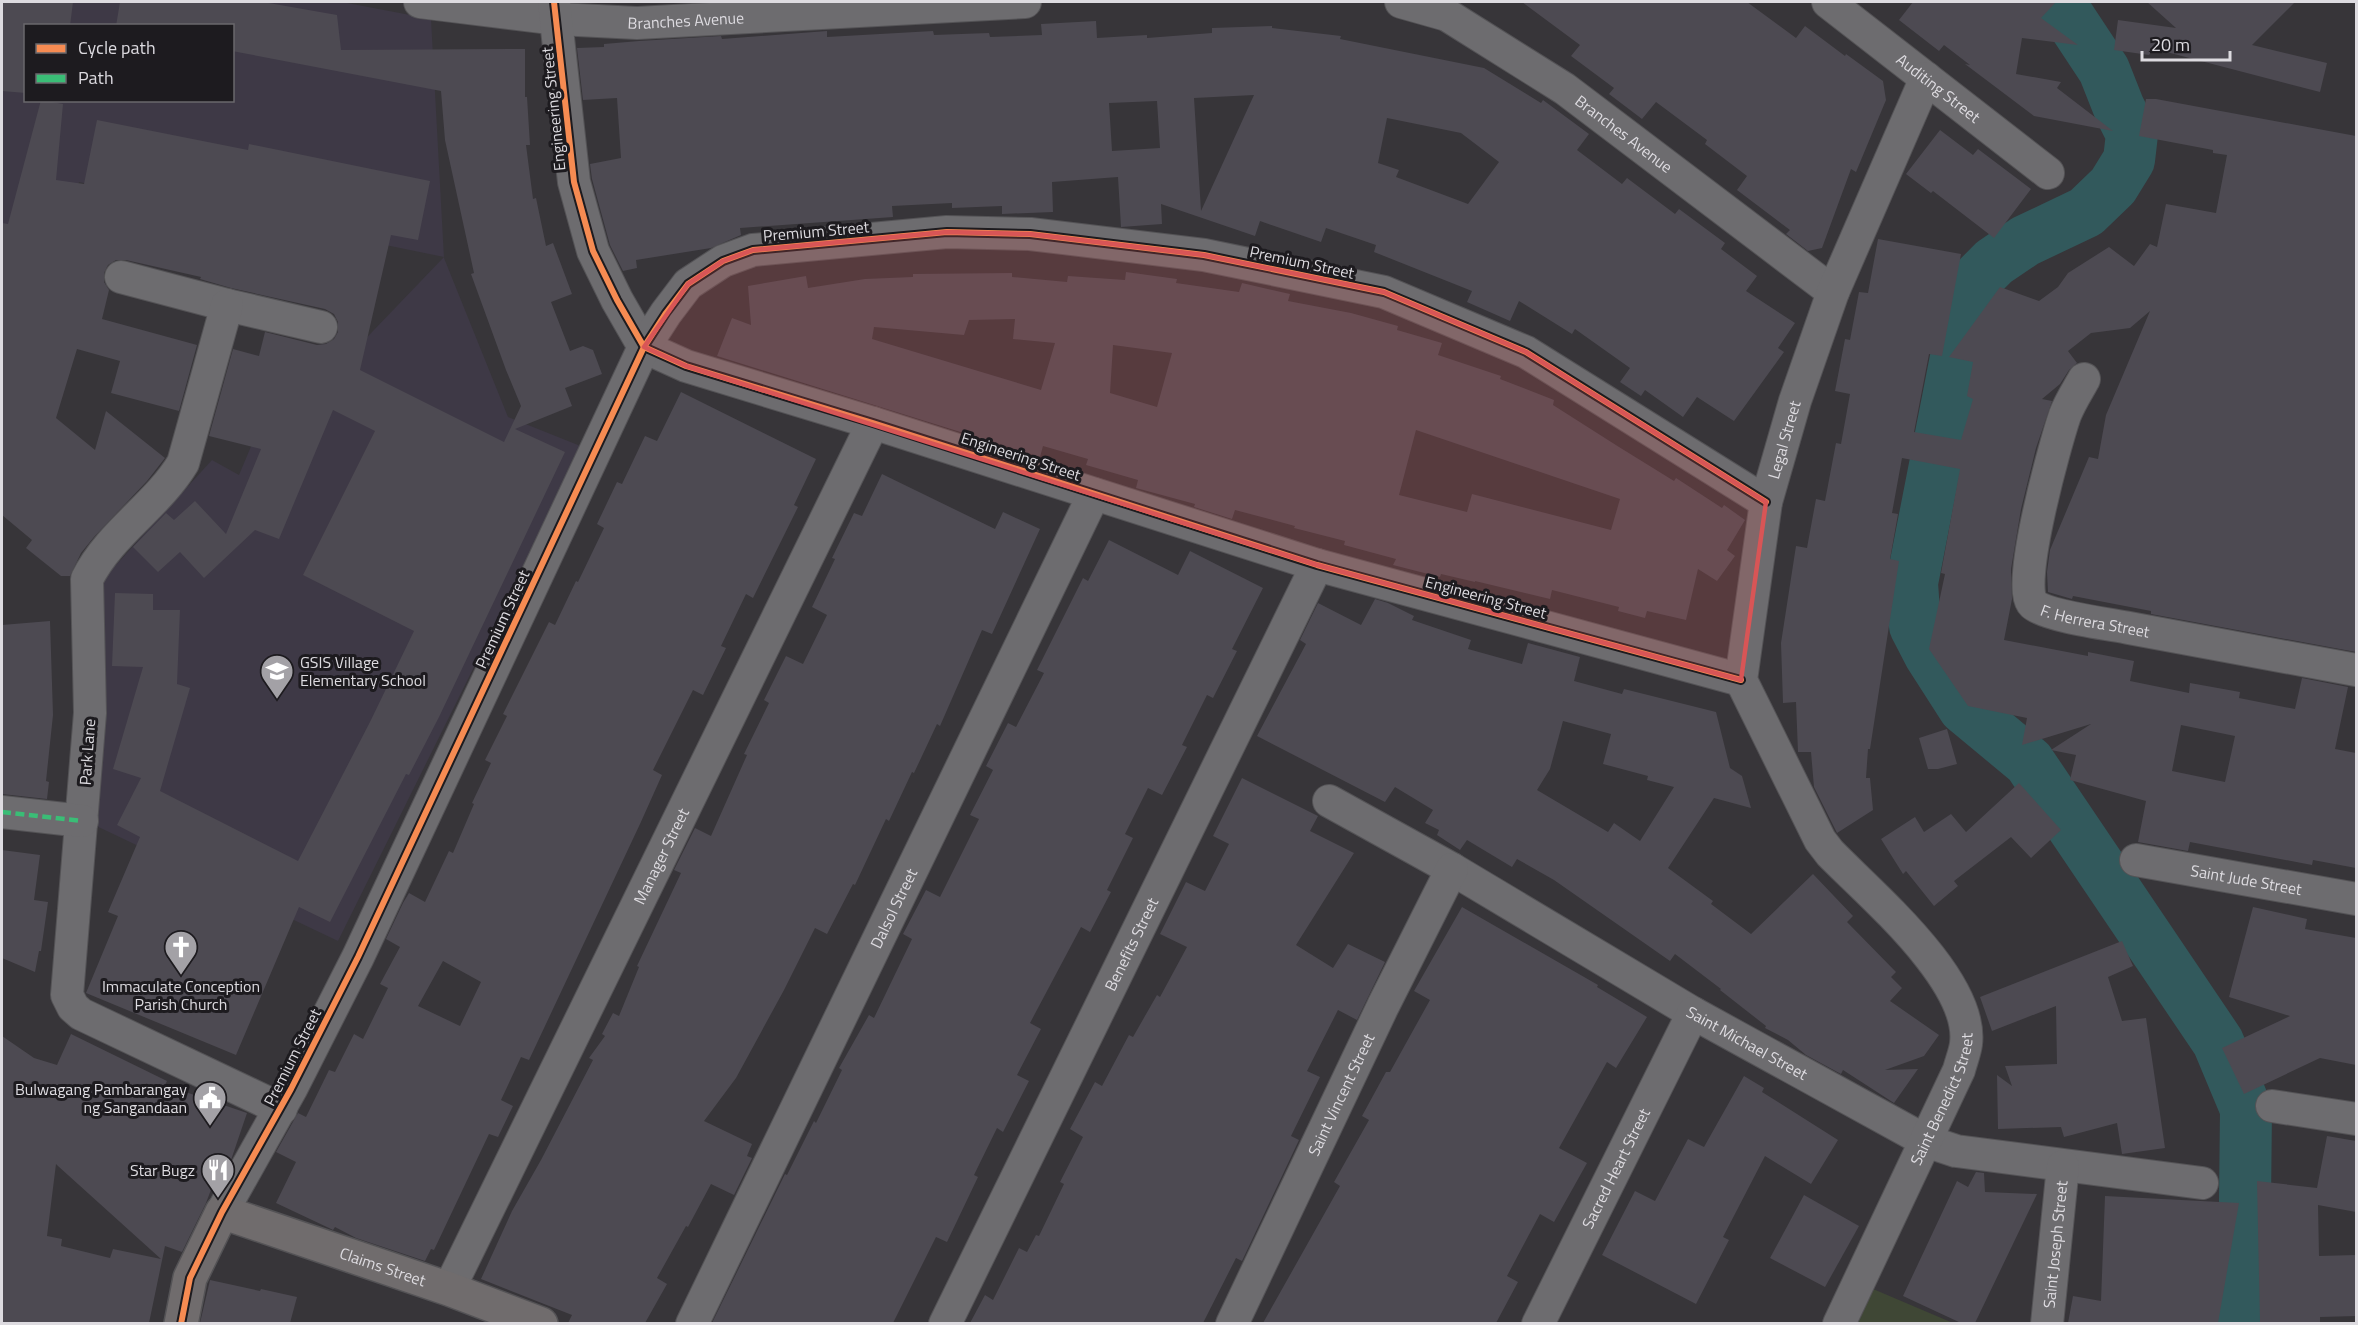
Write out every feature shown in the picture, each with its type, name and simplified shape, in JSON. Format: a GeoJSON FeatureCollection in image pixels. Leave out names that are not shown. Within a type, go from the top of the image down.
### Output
{"type":"FeatureCollection","features":[{"type":"Feature","properties":{"kind":"street","name":"Branches Avenue"},"geometry":{"type":"LineString","coordinates":[[420,2],[556,10],[637,22],[1025,2]]}},
{"type":"Feature","properties":{"kind":"street","name":"Branches Avenue"},"geometry":{"type":"LineString","coordinates":[[1401,2],[1447,15],[1565,90],[1833,292]]}},
{"type":"Feature","properties":{"kind":"street","name":"Auditing Street"},"geometry":{"type":"LineString","coordinates":[[1828,2],[2048,173]]}},
{"type":"Feature","properties":{"kind":"street","name":"Engineering Street"},"geometry":{"type":"LineString","coordinates":[[556,10],[574,183],[593,251],[644,347],[686,366],[873,423],[1317,565],[1741,680]]}},
{"type":"Feature","properties":{"kind":"street","name":"Legal Street"},"geometry":{"type":"LineString","coordinates":[[1741,680],[1766,502],[1795,401],[1833,292],[1926,78]]}},
{"type":"Feature","properties":{"kind":"street","name":"Premium Street"},"geometry":{"type":"LineString","coordinates":[[181,1323],[190,1278],[222,1212],[281,1108],[358,957],[644,347],[688,284],[723,261],[753,250],[946,232],[1030,234],[1204,255],[1384,292],[1526,352],[1766,502]]}},
{"type":"Feature","properties":{"kind":"street"},"geometry":{"type":"LineString","coordinates":[[121,277],[321,327]]}},
{"type":"Feature","properties":{"kind":"street","name":"Park Lane"},"geometry":{"type":"LineString","coordinates":[[227,305],[183,463],[172,481],[97,559],[87,579],[90,713],[67,996],[73,1007],[81,1014],[281,1108]]}},
{"type":"Feature","properties":{"kind":"street","name":"F. Herrera Street"},"geometry":{"type":"LineString","coordinates":[[2084,378],[2066,412],[2048,470],[2030,562],[2027,593],[2031,603],[2043,609],[2089,620],[2356,670]]}},
{"type":"Feature","properties":{"kind":"street","name":"Manager Street"},"geometry":{"type":"LineString","coordinates":[[449,1288],[873,423]]}},
{"type":"Feature","properties":{"kind":"street","name":"Dalsol Street"},"geometry":{"type":"LineString","coordinates":[[692,1323],[1094,494]]}},
{"type":"Feature","properties":{"kind":"street","name":"Benefits Street"},"geometry":{"type":"LineString","coordinates":[[945,1323],[1317,565]]}},
{"type":"Feature","properties":{"kind":"street","name":"Saint Benedict Street"},"geometry":{"type":"LineString","coordinates":[[1741,680],[1820,840],[1930,955],[1950,985],[1963,1015],[1966,1042],[1959,1070],[1839,1323]]}},
{"type":"Feature","properties":{"kind":"street","name":"Saint Michael Street"},"geometry":{"type":"LineString","coordinates":[[1329,801],[1452,869],[1693,1013],[1926,1141],[1956,1151],[2202,1183]]}},
{"type":"Feature","properties":{"kind":"street"},"geometry":{"type":"LineString","coordinates":[[2,812],[82,821]]}},
{"type":"Feature","properties":{"kind":"street","name":"Saint Jude Street"},"geometry":{"type":"LineString","coordinates":[[2136,860],[2356,898]]}},
{"type":"Feature","properties":{"kind":"street","name":"Saint Vincent Street"},"geometry":{"type":"LineString","coordinates":[[1232,1323],[1383,1006],[1452,869]]}},
{"type":"Feature","properties":{"kind":"street","name":"Sacred Heart Street"},"geometry":{"type":"LineString","coordinates":[[1538,1323],[1693,1013]]}},
{"type":"Feature","properties":{"kind":"street"},"geometry":{"type":"LineString","coordinates":[[2272,1106],[2356,1119]]}},
{"type":"Feature","properties":{"kind":"street","name":"Saint Joseph Street"},"geometry":{"type":"LineString","coordinates":[[2047,1323],[2063,1166]]}},
{"type":"Feature","properties":{"kind":"street","name":"Claims Street"},"geometry":{"type":"LineString","coordinates":[[222,1212],[449,1288],[541,1323]]}},
{"type":"Feature","properties":{"kind":"highlighted area"},"geometry":{"type":"Polygon","coordinates":[[[947,232],[1030,234],[1204,255],[1384,292],[1526,352],[1766,502],[1741,680],[1317,565],[686,366],[644,347],[688,284],[723,261],[753,250],[947,232]]]}},
{"type":"Feature","properties":{"kind":"shaded area"},"geometry":{"type":"Polygon","coordinates":[[[2,2],[342,2],[431,19],[444,257],[79,182],[33,361],[2,354],[2,2]]]}},
{"type":"Feature","properties":{"kind":"shaded area","name":"GSIS Village Elementary School"},"geometry":{"type":"Polygon","coordinates":[[[444,257],[508,417],[583,447],[338,941],[88,822],[104,578],[212,460],[239,475],[268,406],[350,355],[444,257]]]}},
{"type":"Feature","properties":{"kind":"green space"},"geometry":{"type":"Polygon","coordinates":[[[1866,1286],[1953,1323],[1848,1324],[1866,1286]]]}},
{"type":"Feature","properties":{"kind":"building"},"geometry":{"type":"Polygon","coordinates":[[[2,2],[73,2],[70,24],[24,24],[24,93],[2,91],[2,2]]]}},
{"type":"Feature","properties":{"kind":"building"},"geometry":{"type":"Polygon","coordinates":[[[120,2],[263,2],[337,15],[341,50],[525,49],[525,97],[527,97],[530,145],[526,145],[533,199],[536,198],[546,246],[553,243],[572,294],[551,302],[570,351],[583,346],[593,350],[602,374],[565,388],[572,406],[515,429],[565,452],[439,717],[409,775],[406,774],[330,922],[299,907],[236,1055],[86,993],[118,916],[108,912],[140,837],[117,825],[141,778],[113,769],[143,667],[112,666],[115,593],[153,594],[153,610],[180,610],[177,684],[190,688],[160,791],[298,861],[414,631],[303,575],[375,431],[333,410],[279,539],[255,530],[204,578],[180,552],[158,572],[133,547],[166,513],[174,520],[195,501],[226,534],[261,449],[209,436],[233,349],[259,356],[265,332],[317,345],[326,344],[334,339],[338,332],[338,322],[334,314],[325,309],[231,288],[200,279],[201,277],[126,260],[116,260],[108,265],[104,273],[104,282],[109,290],[102,319],[197,345],[179,411],[111,393],[120,361],[77,349],[56,418],[95,450],[106,411],[165,458],[81,553],[70,576],[61,576],[26,548],[32,540],[2,515],[2,223],[8,224],[40,102],[63,104],[56,180],[84,184],[97,120],[248,150],[249,144],[430,181],[418,240],[391,235],[360,370],[504,442],[521,406],[471,274],[474,273],[445,140],[441,91],[234,51],[234,24],[116,24],[120,2]]]}},
{"type":"Feature","properties":{"kind":"building"},"geometry":{"type":"Polygon","coordinates":[[[1522,2],[1747,2],[1796,38],[1805,26],[1883,81],[1886,100],[1856,172],[1851,169],[1822,248],[1808,251],[1786,234],[1790,230],[1737,190],[1747,176],[1705,144],[1707,140],[1656,102],[1642,119],[1609,94],[1614,88],[1571,56],[1580,45],[1522,2]]]}},
{"type":"Feature","properties":{"kind":"building"},"geometry":{"type":"Polygon","coordinates":[[[1913,2],[2056,2],[2041,18],[2078,45],[2022,38],[2016,74],[2061,82],[2057,88],[2113,131],[2034,116],[1965,64],[1970,65],[1944,45],[1939,51],[1899,20],[1913,2]]]}},
{"type":"Feature","properties":{"kind":"building"},"geometry":{"type":"Polygon","coordinates":[[[2147,2],[2295,2],[2252,45],[2327,63],[2320,92],[2155,49],[2156,46],[2149,55],[2114,50],[2118,20],[2176,28],[2147,2]]]}},
{"type":"Feature","properties":{"kind":"building"},"geometry":{"type":"Polygon","coordinates":[[[1096,21],[1097,38],[1147,35],[1147,38],[1212,33],[1212,28],[1272,26],[1272,28],[1341,36],[1340,39],[1484,68],[1541,103],[1543,100],[1589,134],[1577,150],[1622,184],[1627,178],[1675,214],[1679,209],[1725,243],[1721,249],[1757,276],[1746,291],[1795,323],[1778,348],[1784,352],[1734,421],[1697,397],[1683,417],[1645,390],[1641,396],[1620,382],[1630,368],[1575,329],[1572,334],[1519,301],[1510,321],[1467,302],[1472,291],[1374,252],[1376,245],[1326,228],[1321,242],[1260,221],[1255,236],[1161,204],[1162,224],[1121,227],[1118,177],[1052,182],[1053,212],[1002,214],[1002,206],[952,208],[952,203],[892,206],[893,217],[740,228],[741,235],[711,248],[636,260],[637,268],[623,271],[610,245],[590,164],[621,158],[617,98],[583,100],[577,48],[604,47],[604,44],[639,41],[721,36],[722,39],[827,31],[827,37],[933,31],[934,35],[989,33],[990,37],[1042,35],[1041,24],[1096,21]],[[1254,95],[1194,98],[1201,211],[1254,95]],[[1157,101],[1109,103],[1112,151],[1160,148],[1157,101]],[[1387,118],[1378,163],[1399,170],[1396,177],[1468,204],[1499,162],[1461,133],[1387,118]]]}},
{"type":"Feature","properties":{"kind":"building"},"geometry":{"type":"Polygon","coordinates":[[[2146,99],[2156,99],[2356,136],[2356,652],[2151,614],[2151,611],[2073,596],[2072,599],[2048,592],[2047,572],[2050,550],[2089,457],[2098,459],[2106,415],[2150,311],[2130,328],[2091,333],[2068,351],[2077,363],[2069,370],[2060,384],[2042,399],[2052,401],[2036,448],[2021,509],[2011,569],[2012,599],[2004,640],[2088,656],[2088,652],[2134,661],[2130,681],[2189,693],[2190,683],[2240,692],[2239,698],[2295,709],[2302,678],[2348,687],[2335,749],[2356,753],[2356,868],[2313,860],[2312,865],[2190,842],[2188,851],[2138,842],[2146,801],[2070,780],[2076,755],[2051,750],[2091,724],[2022,745],[2027,718],[1968,706],[1929,649],[1945,574],[1941,573],[1960,469],[1902,458],[1892,513],[1898,514],[1890,559],[1899,561],[1870,749],[1868,749],[1866,778],[1870,778],[1873,810],[1837,833],[1814,787],[1811,752],[1798,752],[1796,702],[1783,703],[1781,643],[1796,546],[1807,548],[1816,499],[1825,501],[1836,443],[1841,444],[1850,394],[1835,391],[1845,339],[1850,340],[1859,292],[1868,293],[1878,239],[1961,254],[1942,356],[1929,354],[1914,432],[1961,440],[1973,399],[1967,396],[1973,362],[1949,357],[2000,287],[2039,301],[2058,287],[2068,273],[2109,247],[2134,266],[2150,244],[2157,247],[2166,204],[2216,213],[2227,155],[2213,153],[2213,150],[2139,136],[2146,99]],[[2181,725],[2172,771],[2225,782],[2235,736],[2181,725]]]}},
{"type":"Feature","properties":{"kind":"building"},"geometry":{"type":"Polygon","coordinates":[[[1940,130],[1973,155],[1978,149],[2031,189],[1994,238],[1933,191],[1931,193],[1906,174],[1940,130]]]}},
{"type":"Feature","properties":{"kind":"building"},"geometry":{"type":"Polygon","coordinates":[[[1126,272],[1177,279],[1176,283],[1239,292],[1242,283],[1290,294],[1288,301],[1351,313],[1398,326],[1397,330],[1442,343],[1438,355],[1501,376],[1500,379],[1554,400],[1553,405],[1619,447],[1674,481],[1676,478],[1722,508],[1724,505],[1745,520],[1727,550],[1735,556],[1717,581],[1698,569],[1686,620],[1647,611],[1645,618],[1618,611],[1619,607],[1552,590],[1550,599],[1393,565],[1396,559],[1344,545],[1345,541],[1294,528],[1295,526],[1235,510],[1232,519],[1194,507],[1195,504],[1136,488],[1138,480],[1086,465],[1088,459],[1043,446],[1040,457],[717,356],[732,318],[751,325],[748,286],[806,276],[808,288],[865,279],[913,277],[913,274],[1012,273],[1012,277],[1067,282],[1068,276],[1125,280],[1126,272]],[[1015,319],[969,320],[964,335],[874,327],[872,339],[1041,390],[1055,343],[1013,339],[1015,319]],[[1113,345],[1110,393],[1157,407],[1172,353],[1113,345]],[[1416,430],[1399,495],[1467,512],[1472,494],[1611,530],[1620,499],[1416,430]]]}},
{"type":"Feature","properties":{"kind":"building"},"geometry":{"type":"Polygon","coordinates":[[[681,392],[816,459],[794,505],[798,507],[753,598],[746,594],[721,646],[726,648],[703,695],[693,690],[653,770],[662,775],[640,824],[529,1060],[521,1057],[501,1100],[513,1106],[498,1137],[489,1134],[434,1250],[431,1249],[425,1261],[356,1238],[335,1227],[333,1230],[276,1203],[296,1162],[276,1152],[298,1113],[306,1117],[329,1070],[335,1072],[354,1034],[363,1039],[388,988],[380,984],[400,947],[386,939],[403,903],[409,893],[425,902],[449,851],[453,853],[474,804],[472,803],[491,763],[485,760],[507,716],[503,714],[549,622],[555,625],[576,581],[578,582],[604,528],[597,524],[617,482],[622,484],[645,436],[657,441],[681,392]],[[443,961],[418,1006],[460,1026],[481,982],[443,961]]]}},
{"type":"Feature","properties":{"kind":"building"},"geometry":{"type":"Polygon","coordinates":[[[882,474],[995,529],[1003,512],[1040,529],[992,634],[982,630],[940,726],[937,724],[889,821],[886,819],[855,885],[853,884],[827,934],[815,928],[736,1078],[704,1121],[752,1144],[747,1156],[752,1158],[734,1195],[711,1184],[657,1278],[667,1284],[645,1323],[568,1323],[572,1315],[481,1279],[512,1211],[593,1060],[589,1058],[605,1036],[602,1034],[613,1013],[619,1016],[639,967],[637,966],[681,873],[674,870],[695,828],[711,836],[747,755],[744,754],[769,703],[764,700],[786,656],[803,664],[827,615],[812,607],[835,559],[832,558],[854,513],[862,516],[882,474]]]}},
{"type":"Feature","properties":{"kind":"building"},"geometry":{"type":"Polygon","coordinates":[[[1109,540],[1178,575],[1190,551],[1263,588],[1232,649],[1237,651],[1213,698],[1207,695],[1182,745],[1187,747],[1162,795],[1148,788],[1125,834],[1133,838],[1107,890],[1111,892],[1090,932],[1081,927],[1030,1023],[1041,1029],[1017,1075],[1029,1081],[1003,1132],[997,1128],[974,1175],[978,1177],[947,1242],[936,1237],[893,1323],[712,1323],[785,1174],[787,1175],[814,1121],[816,1123],[842,1070],[839,1068],[869,1015],[874,1018],[912,939],[903,934],[926,890],[940,897],[979,819],[970,815],[993,770],[986,766],[1008,723],[1016,727],[1044,673],[1037,670],[1083,578],[1088,581],[1109,540]]]}},
{"type":"Feature","properties":{"kind":"building"},"geometry":{"type":"Polygon","coordinates":[[[1375,599],[1414,616],[1412,620],[1471,640],[1468,649],[1522,664],[1528,643],[1580,657],[1574,681],[1622,694],[1624,689],[1716,712],[1730,768],[1742,776],[1751,808],[1714,798],[1668,868],[1713,901],[1711,904],[1751,934],[1813,874],[1853,916],[1847,922],[1896,972],[1891,977],[1902,988],[1890,1001],[1939,1035],[1924,1056],[1885,1070],[1918,1069],[1894,1103],[1843,1070],[1841,1074],[1806,1055],[1788,1040],[1765,1028],[1766,1026],[1721,989],[1675,954],[1670,961],[1554,880],[1517,859],[1512,867],[1467,840],[1460,850],[1437,835],[1439,830],[1425,823],[1433,810],[1395,787],[1385,802],[1257,736],[1306,644],[1300,640],[1318,603],[1361,625],[1375,599]],[[1563,721],[1550,769],[1537,790],[1608,832],[1614,823],[1640,841],[1674,787],[1647,780],[1648,776],[1603,764],[1611,734],[1563,721]]]}},
{"type":"Feature","properties":{"kind":"building"},"geometry":{"type":"Polygon","coordinates":[[[50,621],[53,715],[46,781],[49,782],[47,799],[2,794],[2,625],[50,621]]]}},
{"type":"Feature","properties":{"kind":"building"},"geometry":{"type":"Polygon","coordinates":[[[1947,729],[1957,764],[1928,769],[1919,738],[1947,729]]]}},
{"type":"Feature","properties":{"kind":"building"},"geometry":{"type":"Polygon","coordinates":[[[1242,778],[1318,816],[1310,831],[1354,853],[1296,945],[1333,968],[1348,944],[1385,962],[1357,1020],[1338,1010],[1307,1071],[1320,1077],[1291,1136],[1299,1140],[1242,1261],[1236,1258],[1203,1323],[970,1323],[985,1295],[993,1300],[1019,1248],[1027,1252],[1036,1235],[1039,1236],[1064,1184],[1060,1182],[1083,1137],[1070,1129],[1095,1082],[1102,1086],[1129,1035],[1133,1037],[1157,995],[1160,997],[1187,947],[1160,934],[1186,882],[1205,891],[1229,844],[1213,836],[1242,778]]]}},
{"type":"Feature","properties":{"kind":"building"},"geometry":{"type":"Polygon","coordinates":[[[2019,783],[2061,830],[2031,858],[2011,837],[1954,881],[1958,886],[1934,906],[1906,871],[1903,874],[1881,839],[1915,817],[1924,832],[1951,814],[1966,832],[2019,783]]]}},
{"type":"Feature","properties":{"kind":"building"},"geometry":{"type":"Polygon","coordinates":[[[2,850],[40,855],[34,900],[48,902],[41,951],[39,951],[35,972],[2,958],[2,850]]]}},
{"type":"Feature","properties":{"kind":"building"},"geometry":{"type":"Polygon","coordinates":[[[1462,907],[1598,985],[1597,987],[1647,1017],[1616,1068],[1607,1062],[1559,1148],[1587,1163],[1554,1222],[1540,1214],[1507,1276],[1518,1282],[1496,1323],[1263,1323],[1340,1186],[1334,1182],[1369,1120],[1362,1116],[1386,1072],[1390,1072],[1430,1000],[1414,991],[1462,907]]]}},
{"type":"Feature","properties":{"kind":"building"},"geometry":{"type":"Polygon","coordinates":[[[2253,907],[2307,919],[2305,929],[2356,938],[2356,1065],[2320,1058],[2244,1094],[2222,1048],[2290,1016],[2229,997],[2253,907]]]}},
{"type":"Feature","properties":{"kind":"building"},"geometry":{"type":"Polygon","coordinates":[[[2122,941],[2133,966],[2108,977],[2122,1021],[2146,1018],[2165,1148],[2122,1154],[2117,1123],[2064,1137],[2061,1127],[1998,1129],[1997,1075],[2012,1086],[2005,1066],[2057,1064],[2056,1006],[1992,1031],[1980,997],[2122,941]]]}},
{"type":"Feature","properties":{"kind":"building"},"geometry":{"type":"Polygon","coordinates":[[[71,1034],[167,1081],[165,1085],[247,1113],[231,1160],[223,1158],[206,1203],[182,1252],[165,1246],[149,1323],[2,1323],[2,1036],[34,1058],[57,1065],[71,1034]],[[56,1164],[47,1236],[62,1239],[61,1246],[110,1258],[113,1249],[161,1259],[56,1164]]]}},
{"type":"Feature","properties":{"kind":"building"},"geometry":{"type":"Polygon","coordinates":[[[1744,1076],[1764,1088],[1762,1092],[1838,1140],[1811,1184],[1765,1156],[1723,1237],[1729,1240],[1696,1304],[1602,1255],[1635,1191],[1655,1201],[1688,1139],[1704,1147],[1744,1076]]]}},
{"type":"Feature","properties":{"kind":"building"},"geometry":{"type":"Polygon","coordinates":[[[2327,1136],[2356,1141],[2356,1212],[2318,1205],[2319,1256],[2356,1255],[2356,1316],[2320,1317],[2320,1323],[2260,1323],[2257,1181],[2317,1188],[2327,1136]]]}},
{"type":"Feature","properties":{"kind":"building"},"geometry":{"type":"Polygon","coordinates":[[[1976,1172],[1984,1173],[1985,1192],[2037,1194],[1975,1323],[1961,1323],[1903,1296],[1957,1181],[1968,1187],[1976,1172]]]}},
{"type":"Feature","properties":{"kind":"building"},"geometry":{"type":"Polygon","coordinates":[[[1804,1195],[1859,1226],[1825,1287],[1770,1258],[1804,1195]]]}},
{"type":"Feature","properties":{"kind":"building"},"geometry":{"type":"Polygon","coordinates":[[[2105,1196],[2239,1203],[2218,1323],[2068,1323],[2073,1296],[2101,1301],[2105,1196]]]}},
{"type":"Feature","properties":{"kind":"building"},"geometry":{"type":"Polygon","coordinates":[[[210,1280],[297,1297],[290,1323],[200,1323],[210,1280]]]}},
{"type":"Feature","properties":{"kind":"waterway"},"geometry":{"type":"LineString","coordinates":[[2049,2],[2069,17],[2104,70],[2132,134],[2129,160],[2113,186],[2086,212],[2025,241],[1994,262],[1970,286],[1912,583],[1915,626],[1930,655],[1964,708],[2029,762],[2218,1042],[2246,1109],[2244,1296],[2239,1324]]}},
{"type":"Feature","properties":{"kind":"marked path"},"geometry":{"type":"LineString","coordinates":[[2,812],[82,821]]}},
{"type":"Feature","properties":{"kind":"cycle path"},"geometry":{"type":"LineString","coordinates":[[554,2],[574,182],[593,251],[644,347],[686,366],[873,423],[1317,565],[1741,680]]}},
{"type":"Feature","properties":{"kind":"cycle path"},"geometry":{"type":"LineString","coordinates":[[181,1324],[190,1278],[222,1212],[291,1089],[358,957],[644,347],[688,284],[723,261],[753,250],[947,232],[1030,234],[1204,255],[1384,292],[1526,352],[1766,502]]}},
{"type":"Feature","properties":{"kind":"place","name":"GSIS Village Elementary School"},"geometry":{"type":"Point","coordinates":[277,700]}},
{"type":"Feature","properties":{"kind":"place","name":"Immaculate Conception Parish Church"},"geometry":{"type":"Point","coordinates":[181,976]}},
{"type":"Feature","properties":{"kind":"place","name":"Bulwagang Pambarangay ng Sangandaan"},"geometry":{"type":"Point","coordinates":[210,1127]}},
{"type":"Feature","properties":{"kind":"place","name":"Star Bugz"},"geometry":{"type":"Point","coordinates":[218,1199]}}]}
